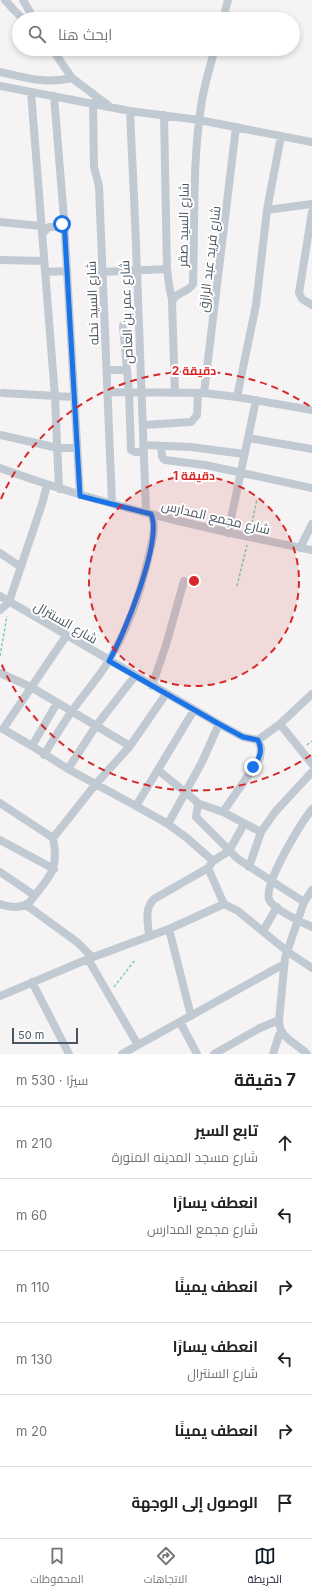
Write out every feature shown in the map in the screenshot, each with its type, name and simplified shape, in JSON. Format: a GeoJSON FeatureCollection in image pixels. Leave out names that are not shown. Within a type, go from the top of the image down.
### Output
{"type":"FeatureCollection","features":[{"type":"Feature","properties":{"kind":"street"},"geometry":{"type":"LineString","coordinates":[[6,0],[15,12]]}},
{"type":"Feature","properties":{"kind":"street"},"geometry":{"type":"LineString","coordinates":[[23,0],[30,12]]}},
{"type":"Feature","properties":{"kind":"street"},"geometry":{"type":"LineString","coordinates":[[225,12],[228,0]]}},
{"type":"Feature","properties":{"kind":"street"},"geometry":{"type":"LineString","coordinates":[[57,56],[72,78],[110,107]]}},
{"type":"Feature","properties":{"kind":"street","name":"شارع السيد صقر"},"geometry":{"type":"LineString","coordinates":[[172,300],[175,296],[188,290],[193,284],[196,167],[200,120],[202,98],[213,56]]}},
{"type":"Feature","properties":{"kind":"street"},"geometry":{"type":"LineString","coordinates":[[0,72],[46,82],[72,78]]}},
{"type":"Feature","properties":{"kind":"street"},"geometry":{"type":"LineString","coordinates":[[0,86],[130,111],[200,120],[312,142]]}},
{"type":"Feature","properties":{"kind":"street"},"geometry":{"type":"LineString","coordinates":[[31,92],[55,397],[59,489]]}},
{"type":"Feature","properties":{"kind":"street"},"geometry":{"type":"LineString","coordinates":[[54,96],[64,219],[80,496]]}},
{"type":"Feature","properties":{"kind":"street","name":"شارع السيد نحله"},"geometry":{"type":"LineString","coordinates":[[93,103],[94,167],[99,186],[112,503]]}},
{"type":"Feature","properties":{"kind":"street","name":"شارع عمر بن العاص"},"geometry":{"type":"LineString","coordinates":[[44,754],[72,711],[109,661],[131,613],[142,583],[153,531],[153,519],[149,513],[144,449],[130,111]]}},
{"type":"Feature","properties":{"kind":"street"},"geometry":{"type":"LineString","coordinates":[[164,115],[168,269],[172,300],[175,393]]}},
{"type":"Feature","properties":{"kind":"street","name":"شارع فريد عبد الرازق"},"geometry":{"type":"LineString","coordinates":[[143,425],[191,422],[197,415],[236,127]]}},
{"type":"Feature","properties":{"kind":"street"},"geometry":{"type":"LineString","coordinates":[[238,397],[256,305],[267,210],[280,136]]}},
{"type":"Feature","properties":{"kind":"street"},"geometry":{"type":"LineString","coordinates":[[267,210],[312,204]]}},
{"type":"Feature","properties":{"kind":"street"},"geometry":{"type":"LineString","coordinates":[[312,212],[299,293],[302,299],[312,305]]}},
{"type":"Feature","properties":{"kind":"street"},"geometry":{"type":"LineString","coordinates":[[0,222],[42,230],[48,227],[59,227],[64,219]]}},
{"type":"Feature","properties":{"kind":"street"},"geometry":{"type":"LineString","coordinates":[[0,260],[44,261]]}},
{"type":"Feature","properties":{"kind":"street"},"geometry":{"type":"LineString","coordinates":[[102,272],[168,269]]}},
{"type":"Feature","properties":{"kind":"street"},"geometry":{"type":"LineString","coordinates":[[45,272],[66,271]]}},
{"type":"Feature","properties":{"kind":"street"},"geometry":{"type":"LineString","coordinates":[[123,326],[128,370],[131,450],[135,452],[161,446],[191,447],[244,454]]}},
{"type":"Feature","properties":{"kind":"street"},"geometry":{"type":"LineString","coordinates":[[107,370],[128,370]]}},
{"type":"Feature","properties":{"kind":"street"},"geometry":{"type":"LineString","coordinates":[[108,392],[201,393],[238,397],[312,410]]}},
{"type":"Feature","properties":{"kind":"street"},"geometry":{"type":"LineString","coordinates":[[3,393],[74,397]]}},
{"type":"Feature","properties":{"kind":"street"},"geometry":{"type":"LineString","coordinates":[[228,533],[256,400]]}},
{"type":"Feature","properties":{"kind":"street"},"geometry":{"type":"LineString","coordinates":[[0,435],[58,448],[77,448]]}},
{"type":"Feature","properties":{"kind":"street"},"geometry":{"type":"LineString","coordinates":[[248,438],[312,449]]}},
{"type":"Feature","properties":{"kind":"street"},"geometry":{"type":"LineString","coordinates":[[161,446],[162,457],[165,460],[205,465],[312,488]]}},
{"type":"Feature","properties":{"kind":"street","name":"شارع مجمع المدارس"},"geometry":{"type":"LineString","coordinates":[[0,468],[80,496],[228,533],[312,550]]}},
{"type":"Feature","properties":{"kind":"street"},"geometry":{"type":"LineString","coordinates":[[0,610],[9,602],[42,504],[46,485]]}},
{"type":"Feature","properties":{"kind":"street"},"geometry":{"type":"LineString","coordinates":[[300,548],[312,524]]}},
{"type":"Feature","properties":{"kind":"street"},"geometry":{"type":"LineString","coordinates":[[0,553],[21,567]]}},
{"type":"Feature","properties":{"kind":"street"},"geometry":{"type":"LineString","coordinates":[[152,686],[166,645],[184,581]]}},
{"type":"Feature","properties":{"kind":"street","name":"شارع السنترال"},"geometry":{"type":"LineString","coordinates":[[0,596],[134,676],[219,724],[243,737],[258,740]]}},
{"type":"Feature","properties":{"kind":"street"},"geometry":{"type":"LineString","coordinates":[[66,636],[1,728],[68,769],[168,824],[187,838],[213,861]]}},
{"type":"Feature","properties":{"kind":"street"},"geometry":{"type":"LineString","coordinates":[[0,673],[31,687],[130,746]]}},
{"type":"Feature","properties":{"kind":"street"},"geometry":{"type":"LineString","coordinates":[[68,769],[96,726],[134,676]]}},
{"type":"Feature","properties":{"kind":"street"},"geometry":{"type":"LineString","coordinates":[[0,904],[15,908],[26,904],[34,896],[54,869],[55,851],[53,838],[95,784],[130,746],[166,694]]}},
{"type":"Feature","properties":{"kind":"street"},"geometry":{"type":"LineString","coordinates":[[223,812],[260,758],[261,748],[258,740],[280,724],[312,694]]}},
{"type":"Feature","properties":{"kind":"street"},"geometry":{"type":"LineString","coordinates":[[32,746],[57,703]]}},
{"type":"Feature","properties":{"kind":"street"},"geometry":{"type":"LineString","coordinates":[[136,806],[194,710]]}},
{"type":"Feature","properties":{"kind":"street"},"geometry":{"type":"LineString","coordinates":[[168,824],[202,762],[219,724]]}},
{"type":"Feature","properties":{"kind":"street"},"geometry":{"type":"LineString","coordinates":[[280,724],[312,764]]}},
{"type":"Feature","properties":{"kind":"street"},"geometry":{"type":"LineString","coordinates":[[158,770],[197,803],[223,812],[261,832]]}},
{"type":"Feature","properties":{"kind":"street"},"geometry":{"type":"LineString","coordinates":[[249,867],[261,832],[275,812],[312,772]]}},
{"type":"Feature","properties":{"kind":"street"},"geometry":{"type":"LineString","coordinates":[[0,803],[53,838]]}},
{"type":"Feature","properties":{"kind":"street"},"geometry":{"type":"LineString","coordinates":[[197,803],[196,817],[229,851],[249,867],[304,902]]}},
{"type":"Feature","properties":{"kind":"street"},"geometry":{"type":"LineString","coordinates":[[312,809],[298,828],[272,881],[269,898],[271,903],[299,921],[312,927]]}},
{"type":"Feature","properties":{"kind":"street"},"geometry":{"type":"LineString","coordinates":[[149,935],[149,904],[154,899],[208,868],[213,861],[229,851],[244,824]]}},
{"type":"Feature","properties":{"kind":"street"},"geometry":{"type":"LineString","coordinates":[[0,840],[54,869]]}},
{"type":"Feature","properties":{"kind":"street"},"geometry":{"type":"LineString","coordinates":[[208,868],[224,904],[238,911],[288,952],[312,968]]}},
{"type":"Feature","properties":{"kind":"street"},"geometry":{"type":"LineString","coordinates":[[0,872],[34,896]]}},
{"type":"Feature","properties":{"kind":"street"},"geometry":{"type":"LineString","coordinates":[[307,1054],[282,1034],[279,1026],[279,1020],[284,964],[304,902],[312,890]]}},
{"type":"Feature","properties":{"kind":"street"},"geometry":{"type":"LineString","coordinates":[[26,904],[77,942],[90,958],[108,994],[138,1045]]}},
{"type":"Feature","properties":{"kind":"street"},"geometry":{"type":"LineString","coordinates":[[0,996],[90,958],[149,935],[169,929],[224,904]]}},
{"type":"Feature","properties":{"kind":"street"},"geometry":{"type":"LineString","coordinates":[[263,931],[277,907]]}},
{"type":"Feature","properties":{"kind":"street"},"geometry":{"type":"LineString","coordinates":[[169,929],[190,1016]]}},
{"type":"Feature","properties":{"kind":"street"},"geometry":{"type":"LineString","coordinates":[[122,1054],[284,964]]}},
{"type":"Feature","properties":{"kind":"street"},"geometry":{"type":"LineString","coordinates":[[32,982],[70,1054]]}},
{"type":"Feature","properties":{"kind":"street"},"geometry":{"type":"LineString","coordinates":[[214,1054],[260,1028],[279,1020]]}},
{"type":"Feature","properties":{"kind":"street"},"geometry":{"type":"LineString","coordinates":[[180,1022],[197,1054]]}},
{"type":"Feature","properties":{"kind":"street"},"geometry":{"type":"LineString","coordinates":[[273,1054],[279,1035],[282,1034]]}},
{"type":"Feature","properties":{"kind":"path"},"geometry":{"type":"LineString","coordinates":[[237,586],[257,498]]}},
{"type":"Feature","properties":{"kind":"path"},"geometry":{"type":"LineString","coordinates":[[0,656],[9,602]]}},
{"type":"Feature","properties":{"kind":"path"},"geometry":{"type":"LineString","coordinates":[[108,994],[135,960]]}},
{"type":"Feature","properties":{"kind":"route"},"geometry":{"type":"LineString","coordinates":[[62,224],[64,219],[80,496],[151,514],[153,519],[150,550],[142,583],[131,613],[109,661],[243,737],[250,740],[258,740],[261,748],[260,758],[253,767]]}}]}
